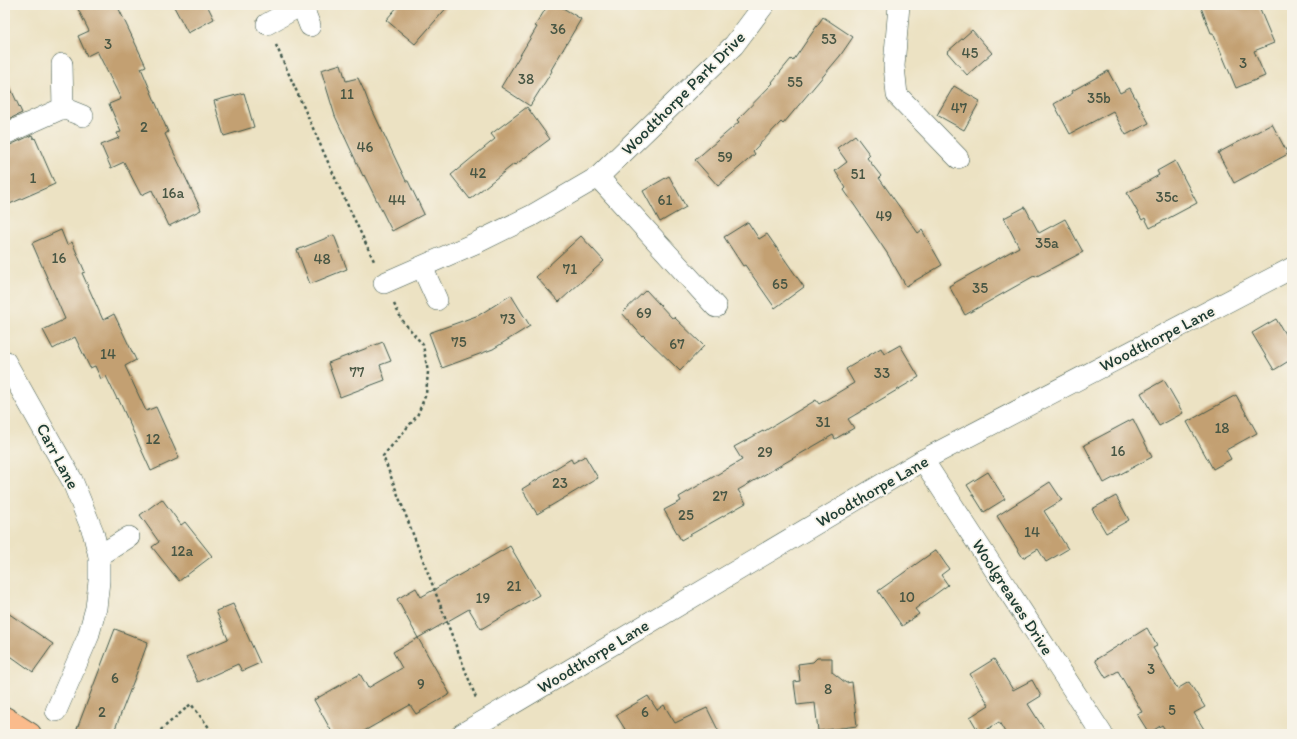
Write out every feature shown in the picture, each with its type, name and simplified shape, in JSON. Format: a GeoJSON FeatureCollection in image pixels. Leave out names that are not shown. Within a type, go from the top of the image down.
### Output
{"type":"FeatureCollection","features":[{"type":"Feature","properties":{"kind":"main road"},"geometry":{"type":"LineString","coordinates":[[5,718],[30,734]]}},
{"type":"Feature","properties":{"kind":"street"},"geometry":{"type":"LineString","coordinates":[[267,24],[301,5],[310,26]]}},
{"type":"Feature","properties":{"kind":"street","name":"Woodthorpe Park Drive"},"geometry":{"type":"LineString","coordinates":[[384,282],[478,242],[531,216],[598,177],[734,45],[764,5]]}},
{"type":"Feature","properties":{"kind":"street"},"geometry":{"type":"LineString","coordinates":[[899,5],[894,66],[897,95],[958,158]]}},
{"type":"Feature","properties":{"kind":"street"},"geometry":{"type":"LineString","coordinates":[[62,64],[63,108]]}},
{"type":"Feature","properties":{"kind":"street"},"geometry":{"type":"LineString","coordinates":[[5,134],[63,108],[83,116]]}},
{"type":"Feature","properties":{"kind":"street"},"geometry":{"type":"LineString","coordinates":[[598,177],[716,307]]}},
{"type":"Feature","properties":{"kind":"street"},"geometry":{"type":"LineString","coordinates":[[422,267],[437,300]]}},
{"type":"Feature","properties":{"kind":"street","name":"Woodthorpe Lane"},"geometry":{"type":"LineString","coordinates":[[462,734],[923,460],[1292,268]]}},
{"type":"Feature","properties":{"kind":"street","name":"Carr Lane"},"geometry":{"type":"LineString","coordinates":[[5,361],[72,480],[93,532],[99,556],[99,581],[96,608],[88,637],[56,711]]}},
{"type":"Feature","properties":{"kind":"street","name":"Woolgreaves Drive"},"geometry":{"type":"LineString","coordinates":[[923,460],[1102,734]]}},
{"type":"Feature","properties":{"kind":"street"},"geometry":{"type":"LineString","coordinates":[[99,556],[129,537]]}},
{"type":"Feature","properties":{"kind":"path"},"geometry":{"type":"LineString","coordinates":[[267,24],[340,190],[402,320],[423,345],[428,372],[426,394],[417,416],[384,456],[484,721]]}},
{"type":"Feature","properties":{"kind":"path"},"geometry":{"type":"LineString","coordinates":[[156,734],[191,704],[214,734]]}},
{"type":"Feature","properties":{"kind":"building"},"geometry":{"type":"Polygon","coordinates":[[[76,5],[117,5],[146,66],[141,68],[168,132],[165,134],[201,210],[169,226],[152,190],[141,195],[124,162],[111,168],[101,145],[119,138],[117,133],[121,132],[109,104],[121,99],[97,51],[87,56],[78,36],[89,31],[76,5]]]}},
{"type":"Feature","properties":{"kind":"building"},"geometry":{"type":"Polygon","coordinates":[[[173,5],[207,5],[214,19],[188,33],[173,5]]]}},
{"type":"Feature","properties":{"kind":"building"},"geometry":{"type":"Polygon","coordinates":[[[399,5],[449,5],[415,44],[386,20],[399,5]]]}},
{"type":"Feature","properties":{"kind":"building"},"geometry":{"type":"Polygon","coordinates":[[[548,5],[558,5],[581,19],[551,70],[552,71],[530,106],[501,87],[537,27],[535,26],[548,5]]]}},
{"type":"Feature","properties":{"kind":"building"},"geometry":{"type":"Polygon","coordinates":[[[1200,5],[1258,5],[1274,43],[1254,51],[1265,76],[1236,88],[1200,5]]]}},
{"type":"Feature","properties":{"kind":"building"},"geometry":{"type":"Polygon","coordinates":[[[823,17],[853,37],[840,56],[783,124],[781,122],[753,151],[755,154],[718,186],[695,160],[739,122],[737,120],[773,83],[772,82],[791,59],[793,61],[823,17]]]}},
{"type":"Feature","properties":{"kind":"building"},"geometry":{"type":"Polygon","coordinates":[[[972,30],[992,53],[967,75],[947,52],[972,30]]]}},
{"type":"Feature","properties":{"kind":"building"},"geometry":{"type":"Polygon","coordinates":[[[341,64],[346,81],[358,78],[406,181],[408,181],[424,214],[392,231],[364,175],[363,176],[335,116],[321,70],[341,64]]]}},
{"type":"Feature","properties":{"kind":"building"},"geometry":{"type":"Polygon","coordinates":[[[1108,71],[1120,93],[1130,88],[1149,123],[1126,135],[1113,111],[1070,134],[1054,104],[1073,93],[1072,91],[1108,71]]]}},
{"type":"Feature","properties":{"kind":"building"},"geometry":{"type":"Polygon","coordinates":[[[5,76],[22,113],[5,121],[5,76]]]}},
{"type":"Feature","properties":{"kind":"building"},"geometry":{"type":"Polygon","coordinates":[[[954,86],[980,101],[964,130],[937,115],[954,86]]]}},
{"type":"Feature","properties":{"kind":"building"},"geometry":{"type":"Polygon","coordinates":[[[244,93],[254,127],[224,136],[214,101],[244,93]]]}},
{"type":"Feature","properties":{"kind":"building"},"geometry":{"type":"Polygon","coordinates":[[[527,107],[550,139],[515,165],[514,164],[470,199],[451,175],[495,139],[491,134],[527,107]]]}},
{"type":"Feature","properties":{"kind":"building"},"geometry":{"type":"Polygon","coordinates":[[[1272,124],[1288,154],[1234,183],[1218,153],[1272,124]]]}},
{"type":"Feature","properties":{"kind":"building"},"geometry":{"type":"Polygon","coordinates":[[[32,135],[34,139],[35,138],[55,184],[5,206],[5,146],[32,135]]]}},
{"type":"Feature","properties":{"kind":"building"},"geometry":{"type":"Polygon","coordinates":[[[855,135],[870,155],[867,158],[881,176],[879,178],[918,233],[922,230],[942,265],[906,286],[887,253],[844,190],[846,188],[835,171],[847,162],[837,148],[855,135]]]}},
{"type":"Feature","properties":{"kind":"building"},"geometry":{"type":"Polygon","coordinates":[[[1175,161],[1197,203],[1150,228],[1145,218],[1142,220],[1127,193],[1159,175],[1157,171],[1175,161]]]}},
{"type":"Feature","properties":{"kind":"building"},"geometry":{"type":"Polygon","coordinates":[[[669,176],[686,207],[660,222],[643,191],[669,176]]]}},
{"type":"Feature","properties":{"kind":"building"},"geometry":{"type":"Polygon","coordinates":[[[1025,207],[1039,233],[1065,219],[1083,252],[1035,277],[1034,276],[965,315],[949,286],[1019,247],[1004,218],[1025,207]]]}},
{"type":"Feature","properties":{"kind":"building"},"geometry":{"type":"Polygon","coordinates":[[[748,222],[759,239],[767,234],[804,287],[775,308],[745,265],[743,266],[724,237],[748,222]]]}},
{"type":"Feature","properties":{"kind":"building"},"geometry":{"type":"Polygon","coordinates":[[[61,230],[67,245],[72,242],[85,272],[82,273],[103,320],[114,314],[136,360],[125,366],[146,411],[156,407],[179,458],[151,471],[118,398],[117,399],[106,376],[101,379],[95,366],[90,368],[75,337],[53,349],[43,330],[65,319],[32,243],[61,230]]]}},
{"type":"Feature","properties":{"kind":"building"},"geometry":{"type":"Polygon","coordinates":[[[334,235],[347,269],[310,284],[297,250],[334,235]]]}},
{"type":"Feature","properties":{"kind":"building"},"geometry":{"type":"Polygon","coordinates":[[[581,236],[604,261],[559,302],[536,277],[581,236]]]}},
{"type":"Feature","properties":{"kind":"building"},"geometry":{"type":"Polygon","coordinates":[[[646,290],[672,318],[674,317],[704,346],[680,371],[643,335],[642,336],[622,313],[646,290]]]}},
{"type":"Feature","properties":{"kind":"building"},"geometry":{"type":"Polygon","coordinates":[[[511,295],[530,326],[493,349],[442,368],[429,333],[479,315],[511,295]]]}},
{"type":"Feature","properties":{"kind":"building"},"geometry":{"type":"Polygon","coordinates":[[[1276,319],[1292,346],[1292,359],[1274,370],[1252,333],[1276,319]]]}},
{"type":"Feature","properties":{"kind":"building"},"geometry":{"type":"Polygon","coordinates":[[[383,342],[391,361],[380,365],[385,380],[340,397],[328,363],[383,342]]]}},
{"type":"Feature","properties":{"kind":"building"},"geometry":{"type":"Polygon","coordinates":[[[900,345],[919,377],[848,419],[854,428],[835,439],[833,435],[738,490],[746,503],[681,540],[664,510],[681,501],[679,497],[742,460],[734,447],[763,432],[816,400],[819,404],[854,383],[846,369],[881,348],[884,354],[900,345]]]}},
{"type":"Feature","properties":{"kind":"building"},"geometry":{"type":"Polygon","coordinates":[[[1164,380],[1183,413],[1159,426],[1141,393],[1164,380]]]}},
{"type":"Feature","properties":{"kind":"building"},"geometry":{"type":"Polygon","coordinates":[[[1236,395],[1257,433],[1226,450],[1231,459],[1213,469],[1187,422],[1236,395]]]}},
{"type":"Feature","properties":{"kind":"building"},"geometry":{"type":"Polygon","coordinates":[[[1133,419],[1152,457],[1104,483],[1084,445],[1133,419]]]}},
{"type":"Feature","properties":{"kind":"building"},"geometry":{"type":"Polygon","coordinates":[[[585,456],[598,478],[537,514],[522,489],[571,459],[573,463],[585,456]]]}},
{"type":"Feature","properties":{"kind":"building"},"geometry":{"type":"Polygon","coordinates":[[[988,472],[1005,499],[984,512],[967,485],[988,472]]]}},
{"type":"Feature","properties":{"kind":"building"},"geometry":{"type":"Polygon","coordinates":[[[1050,482],[1062,500],[1044,511],[1068,549],[1046,562],[1038,549],[1023,558],[997,516],[1050,482]]]}},
{"type":"Feature","properties":{"kind":"building"},"geometry":{"type":"Polygon","coordinates":[[[1116,496],[1129,520],[1106,533],[1092,509],[1116,496]]]}},
{"type":"Feature","properties":{"kind":"building"},"geometry":{"type":"Polygon","coordinates":[[[162,499],[181,525],[185,522],[212,556],[179,581],[152,547],[159,542],[140,515],[162,499]]]}},
{"type":"Feature","properties":{"kind":"building"},"geometry":{"type":"Polygon","coordinates":[[[510,546],[539,595],[481,629],[469,609],[418,638],[397,599],[416,588],[421,597],[510,546]]]}},
{"type":"Feature","properties":{"kind":"building"},"geometry":{"type":"Polygon","coordinates":[[[936,550],[949,569],[941,575],[948,585],[915,609],[919,614],[902,626],[878,591],[936,550]]]}},
{"type":"Feature","properties":{"kind":"building"},"geometry":{"type":"Polygon","coordinates":[[[233,604],[260,663],[242,671],[238,664],[198,682],[186,657],[228,639],[216,611],[233,604]]]}},
{"type":"Feature","properties":{"kind":"building"},"geometry":{"type":"Polygon","coordinates":[[[5,611],[53,644],[33,672],[5,652],[5,611]]]}},
{"type":"Feature","properties":{"kind":"building"},"geometry":{"type":"Polygon","coordinates":[[[1147,628],[1157,646],[1153,648],[1177,689],[1189,682],[1205,707],[1194,713],[1207,734],[1168,734],[1162,725],[1149,733],[1137,714],[1142,712],[1118,671],[1106,678],[1095,660],[1147,628]]]}},
{"type":"Feature","properties":{"kind":"building"},"geometry":{"type":"Polygon","coordinates":[[[115,629],[148,642],[134,680],[113,734],[75,734],[115,629]]]}},
{"type":"Feature","properties":{"kind":"building"},"geometry":{"type":"Polygon","coordinates":[[[418,638],[450,694],[416,714],[410,705],[359,734],[333,734],[314,700],[360,674],[368,688],[402,668],[393,652],[418,638]]]}},
{"type":"Feature","properties":{"kind":"building"},"geometry":{"type":"Polygon","coordinates":[[[817,658],[832,658],[832,672],[846,683],[852,682],[857,726],[818,731],[815,703],[797,705],[794,682],[800,681],[798,664],[813,662],[817,658]]]}},
{"type":"Feature","properties":{"kind":"building"},"geometry":{"type":"Polygon","coordinates":[[[994,659],[1013,690],[1032,680],[1041,696],[1028,704],[1047,734],[1006,734],[999,722],[980,734],[970,717],[989,705],[970,674],[994,659]]]}},
{"type":"Feature","properties":{"kind":"building"},"geometry":{"type":"Polygon","coordinates":[[[648,696],[657,710],[664,705],[675,723],[707,708],[720,734],[628,734],[616,715],[648,696]]]}}]}
